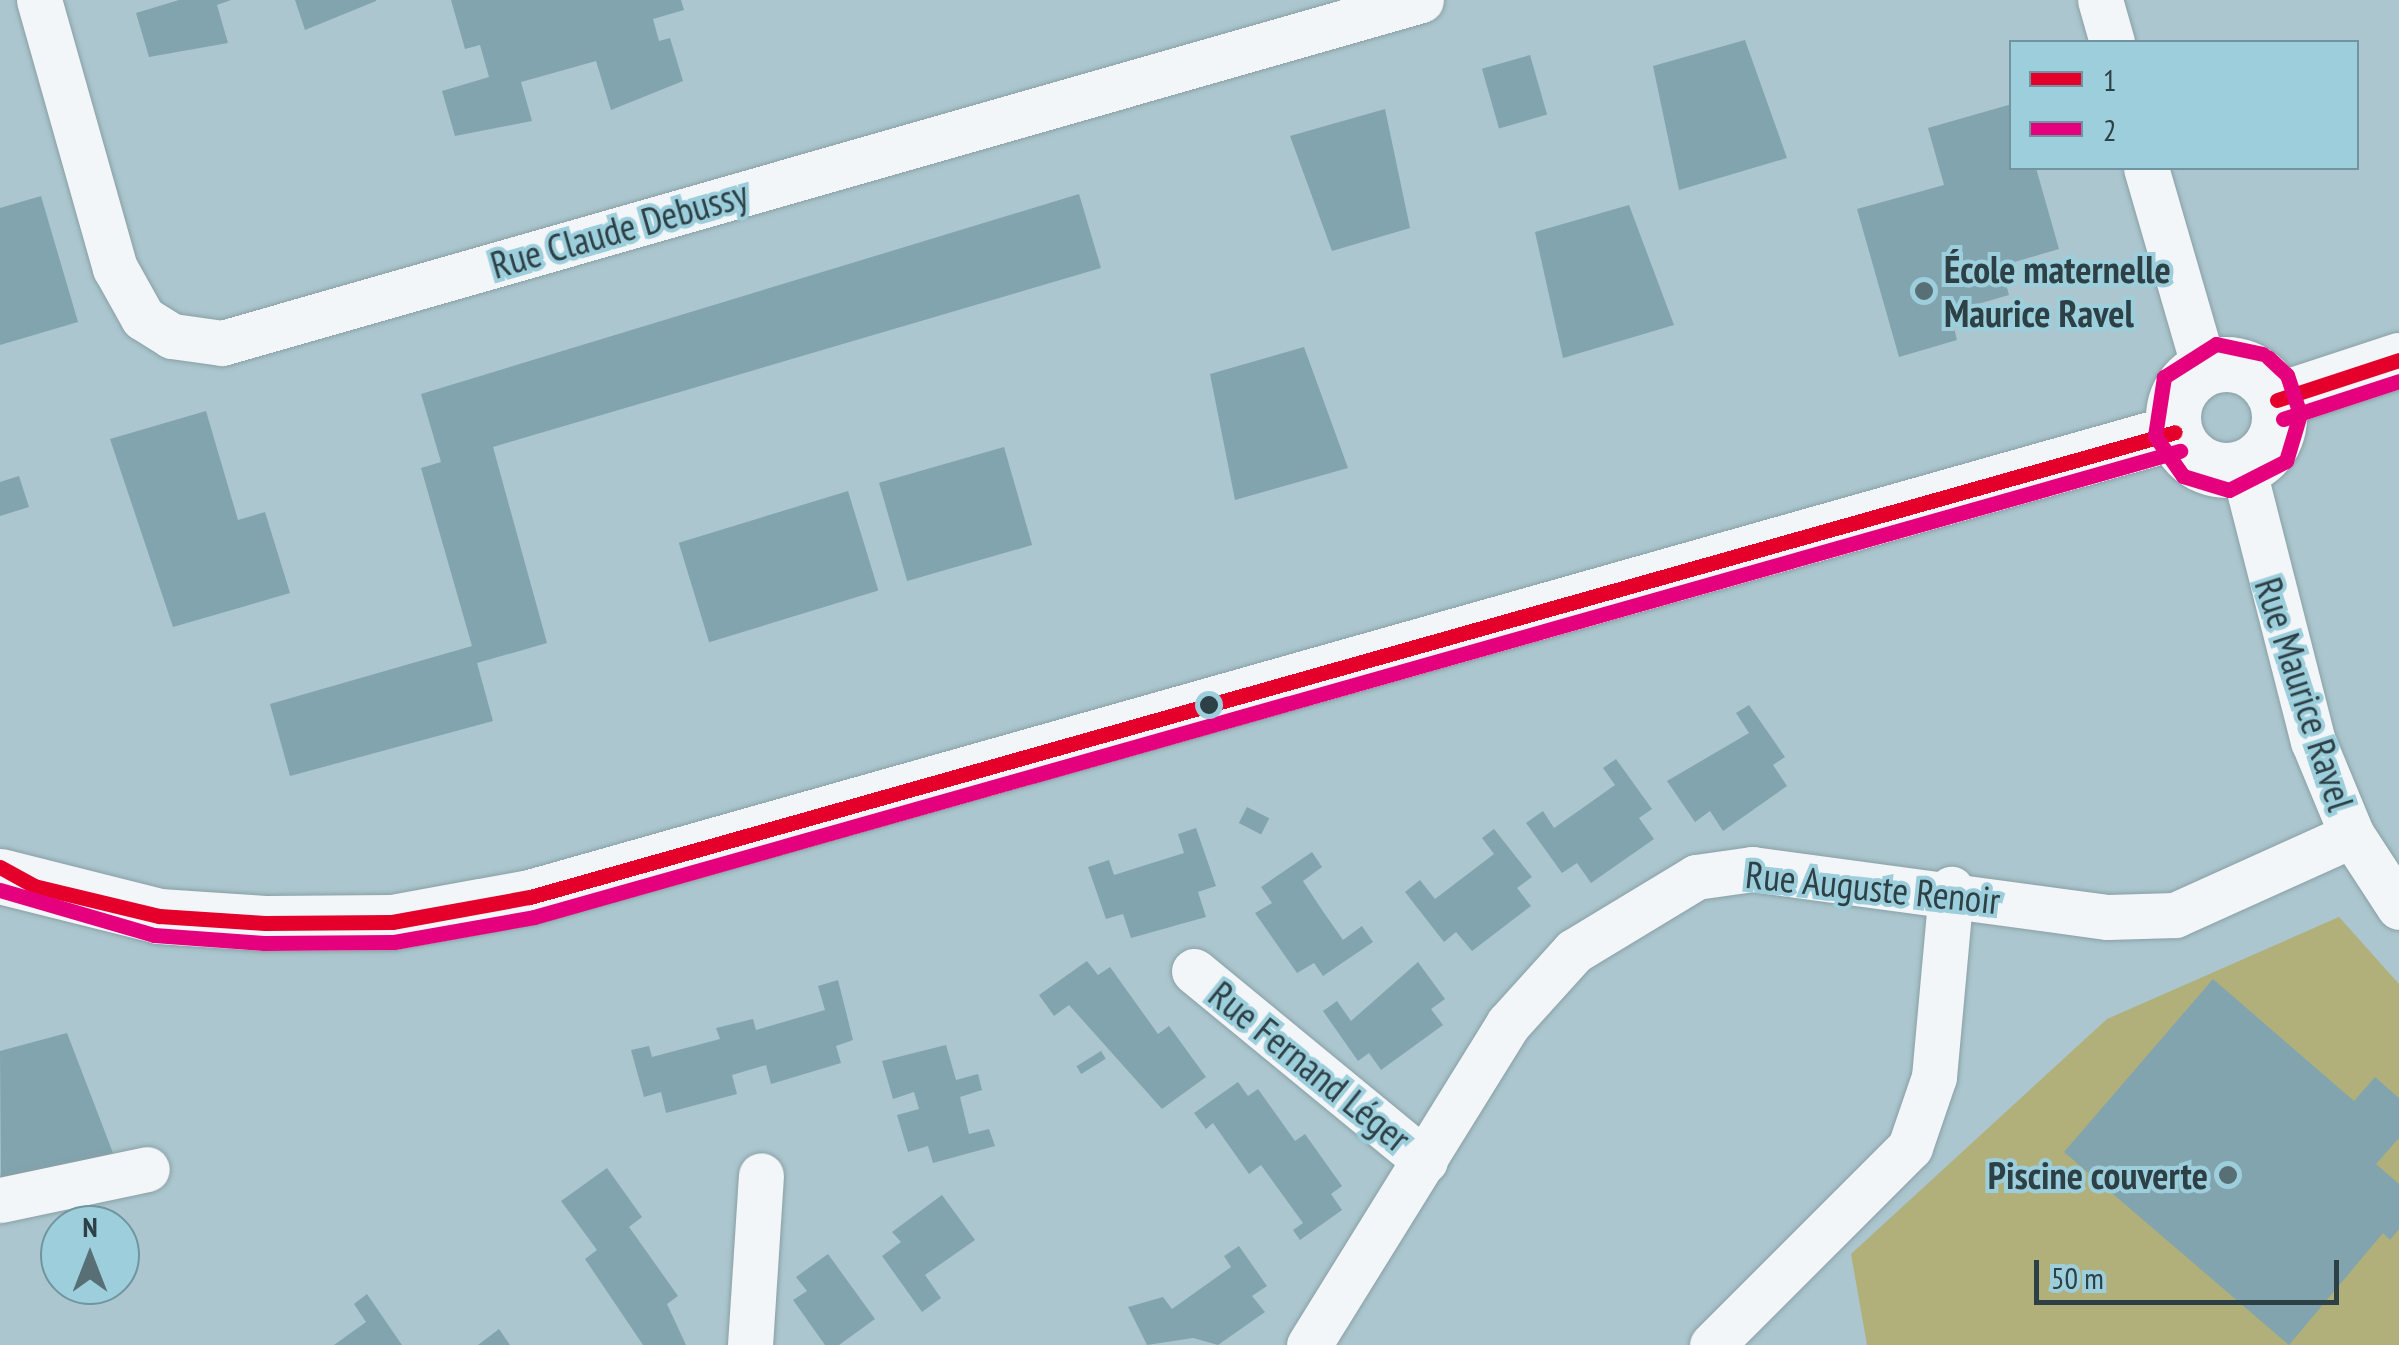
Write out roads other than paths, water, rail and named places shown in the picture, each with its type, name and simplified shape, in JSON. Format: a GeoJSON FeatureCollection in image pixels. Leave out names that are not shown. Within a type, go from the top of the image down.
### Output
{"type":"FeatureCollection","features":[{"type":"Feature","properties":{"kind":"street","name":"Rue Claude Debussy"},"geometry":{"type":"LineString","coordinates":[[40,0],[115,268],[142,318],[172,336],[222,343],[1421,0]]}},
{"type":"Feature","properties":{"kind":"street"},"geometry":{"type":"LineString","coordinates":[[2100,0],[2111,40]]}},
{"type":"Feature","properties":{"kind":"street"},"geometry":{"type":"LineString","coordinates":[[2147,170],[2204,368]]}},
{"type":"Feature","properties":{"kind":"street"},"geometry":{"type":"LineString","coordinates":[[2277,400],[2399,360]]}},
{"type":"Feature","properties":{"kind":"street"},"geometry":{"type":"LineString","coordinates":[[2239,365],[2277,400],[2270,448],[2242,468],[2209,468],[2175,432],[2175,402],[2204,368],[2239,365]]}},
{"type":"Feature","properties":{"kind":"street"},"geometry":{"type":"LineString","coordinates":[[12,876],[159,916],[265,924],[392,922],[530,897],[2175,432]]}},
{"type":"Feature","properties":{"kind":"street","name":"Rue Maurice Ravel"},"geometry":{"type":"LineString","coordinates":[[2242,468],[2312,741],[2352,835],[2399,907]]}},
{"type":"Feature","properties":{"kind":"street","name":"Rue Auguste Renoir"},"geometry":{"type":"LineString","coordinates":[[1309,1345],[1508,1024],[1574,951],[1642,904],[1696,877],[1752,870],[1951,889],[2108,917],[2175,915],[2352,835]]}},
{"type":"Feature","properties":{"kind":"street"},"geometry":{"type":"LineString","coordinates":[[1712,1345],[1910,1147],[1934,1077],[1951,889]]}},
{"type":"Feature","properties":{"kind":"street","name":"Rue Fernand Léger"},"geometry":{"type":"LineString","coordinates":[[1194,971],[1425,1161]]}},
{"type":"Feature","properties":{"kind":"street"},"geometry":{"type":"LineString","coordinates":[[0,1200],[147,1169]]}},
{"type":"Feature","properties":{"kind":"street"},"geometry":{"type":"LineString","coordinates":[[750,1345],[761,1176]]}},
{"type":"Feature","properties":{"kind":"place","name":"École maternelle Maurice Ravel"},"geometry":{"type":"Point","coordinates":[1924,291]}},
{"type":"Feature","properties":{"kind":"place","name":"Piscine couverte"},"geometry":{"type":"Point","coordinates":[2228,1175]}}]}
